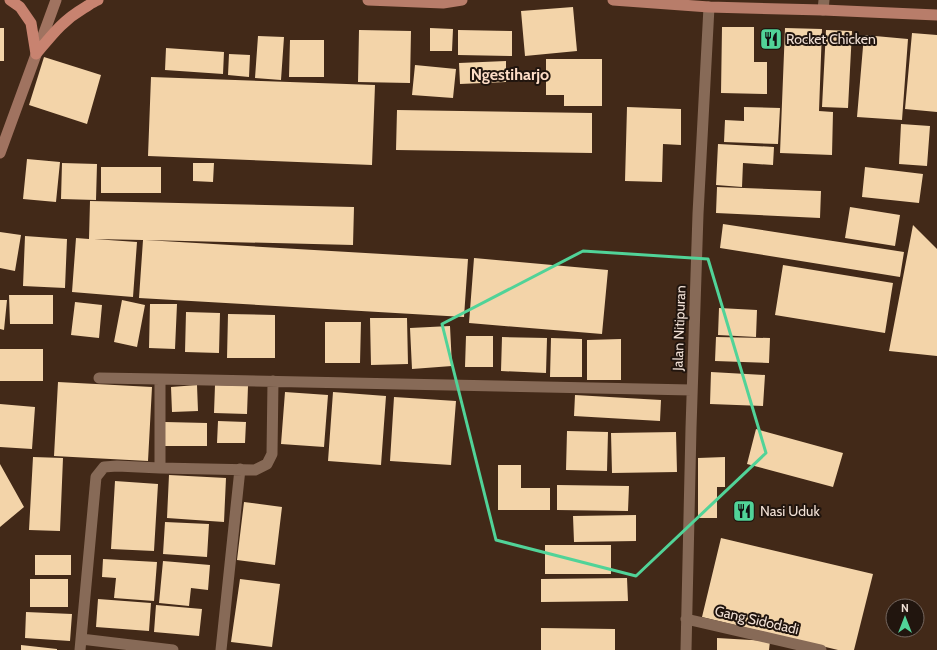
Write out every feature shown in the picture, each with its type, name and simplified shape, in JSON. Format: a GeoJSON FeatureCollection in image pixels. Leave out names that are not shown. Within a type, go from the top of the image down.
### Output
{"type":"FeatureCollection","features":[{"type":"Feature","properties":{"kind":"highway"},"geometry":{"type":"LineString","coordinates":[[10,0],[20,8],[31,23],[36,54]]}},
{"type":"Feature","properties":{"kind":"highway"},"geometry":{"type":"LineString","coordinates":[[36,54],[57,28],[82,9],[98,0]]}},
{"type":"Feature","properties":{"kind":"main road"},"geometry":{"type":"LineString","coordinates":[[0,153],[56,0]]}},
{"type":"Feature","properties":{"kind":"main road"},"geometry":{"type":"LineString","coordinates":[[368,0],[443,3],[462,0]]}},
{"type":"Feature","properties":{"kind":"main road"},"geometry":{"type":"LineString","coordinates":[[612,0],[709,7],[823,5],[937,15]]}},
{"type":"Feature","properties":{"kind":"street","name":"Jalan Nitipuran"},"geometry":{"type":"LineString","coordinates":[[686,650],[698,214],[709,7]]}},
{"type":"Feature","properties":{"kind":"street"},"geometry":{"type":"LineString","coordinates":[[100,378],[692,390]]}},
{"type":"Feature","properties":{"kind":"street"},"geometry":{"type":"LineString","coordinates":[[160,379],[160,468]]}},
{"type":"Feature","properties":{"kind":"street"},"geometry":{"type":"LineString","coordinates":[[173,650],[80,645],[96,477],[104,467],[117,466],[255,470],[267,464],[272,454],[273,381]]}},
{"type":"Feature","properties":{"kind":"street"},"geometry":{"type":"LineString","coordinates":[[221,650],[240,469]]}},
{"type":"Feature","properties":{"kind":"street","name":"Gang Sidodadi"},"geometry":{"type":"LineString","coordinates":[[686,619],[821,650]]}},
{"type":"Feature","properties":{"kind":"highlighted area"},"geometry":{"type":"Polygon","coordinates":[[[583,251],[708,259],[766,453],[636,576],[496,540],[442,324],[583,251]]]}},
{"type":"Feature","properties":{"kind":"building"},"geometry":{"type":"Polygon","coordinates":[[[573,7],[577,51],[525,56],[521,11],[573,7]]]}},
{"type":"Feature","properties":{"kind":"building"},"geometry":{"type":"Polygon","coordinates":[[[722,27],[754,27],[754,62],[767,62],[767,94],[721,93],[722,27]]]}},
{"type":"Feature","properties":{"kind":"building"},"geometry":{"type":"Polygon","coordinates":[[[0,28],[4,28],[4,61],[0,61],[0,28]]]}},
{"type":"Feature","properties":{"kind":"building"},"geometry":{"type":"Polygon","coordinates":[[[430,28],[453,29],[452,51],[430,51],[430,28]]]}},
{"type":"Feature","properties":{"kind":"building"},"geometry":{"type":"Polygon","coordinates":[[[785,28],[822,29],[819,111],[833,112],[832,155],[780,153],[785,28]]]}},
{"type":"Feature","properties":{"kind":"building"},"geometry":{"type":"Polygon","coordinates":[[[359,30],[411,31],[410,83],[358,82],[359,30]]]}},
{"type":"Feature","properties":{"kind":"building"},"geometry":{"type":"Polygon","coordinates":[[[458,30],[512,31],[512,56],[458,55],[458,30]]]}},
{"type":"Feature","properties":{"kind":"building"},"geometry":{"type":"Polygon","coordinates":[[[826,30],[852,31],[848,108],[822,107],[826,30]]]}},
{"type":"Feature","properties":{"kind":"building"},"geometry":{"type":"Polygon","coordinates":[[[912,33],[937,35],[937,112],[905,109],[912,33]]]}},
{"type":"Feature","properties":{"kind":"building"},"geometry":{"type":"Polygon","coordinates":[[[864,35],[908,39],[902,120],[857,117],[864,35]]]}},
{"type":"Feature","properties":{"kind":"building"},"geometry":{"type":"Polygon","coordinates":[[[258,36],[284,37],[281,80],[255,78],[258,36]]]}},
{"type":"Feature","properties":{"kind":"building"},"geometry":{"type":"Polygon","coordinates":[[[290,40],[324,40],[324,77],[289,77],[290,40]]]}},
{"type":"Feature","properties":{"kind":"building"},"geometry":{"type":"Polygon","coordinates":[[[166,48],[224,52],[223,74],[165,70],[166,48]]]}},
{"type":"Feature","properties":{"kind":"building"},"geometry":{"type":"Polygon","coordinates":[[[229,54],[250,55],[249,77],[228,75],[229,54]]]}},
{"type":"Feature","properties":{"kind":"building"},"geometry":{"type":"Polygon","coordinates":[[[44,57],[101,75],[87,124],[29,105],[44,57]]]}},
{"type":"Feature","properties":{"kind":"building"},"geometry":{"type":"Polygon","coordinates":[[[546,59],[602,59],[602,106],[564,106],[564,95],[546,95],[546,59]]]}},
{"type":"Feature","properties":{"kind":"building"},"geometry":{"type":"Polygon","coordinates":[[[506,61],[506,82],[460,84],[459,63],[506,61]]]}},
{"type":"Feature","properties":{"kind":"building"},"geometry":{"type":"Polygon","coordinates":[[[415,65],[456,69],[453,98],[412,95],[415,65]]]}},
{"type":"Feature","properties":{"kind":"building"},"geometry":{"type":"Polygon","coordinates":[[[151,77],[375,85],[372,165],[148,156],[151,77]]]}},
{"type":"Feature","properties":{"kind":"building"},"geometry":{"type":"Polygon","coordinates":[[[627,107],[681,109],[681,145],[663,144],[662,182],[625,181],[627,107]]]}},
{"type":"Feature","properties":{"kind":"building"},"geometry":{"type":"Polygon","coordinates":[[[744,107],[780,108],[778,144],[724,142],[725,120],[744,121],[744,107]]]}},
{"type":"Feature","properties":{"kind":"building"},"geometry":{"type":"Polygon","coordinates":[[[397,110],[592,113],[592,153],[396,150],[397,110]]]}},
{"type":"Feature","properties":{"kind":"building"},"geometry":{"type":"Polygon","coordinates":[[[901,124],[930,126],[927,166],[899,164],[901,124]]]}},
{"type":"Feature","properties":{"kind":"building"},"geometry":{"type":"Polygon","coordinates":[[[718,144],[774,147],[773,165],[743,163],[742,187],[716,185],[718,144]]]}},
{"type":"Feature","properties":{"kind":"building"},"geometry":{"type":"Polygon","coordinates":[[[27,159],[60,162],[56,202],[23,199],[27,159]]]}},
{"type":"Feature","properties":{"kind":"building"},"geometry":{"type":"Polygon","coordinates":[[[62,163],[97,164],[96,200],[61,199],[62,163]]]}},
{"type":"Feature","properties":{"kind":"building"},"geometry":{"type":"Polygon","coordinates":[[[193,163],[214,163],[213,182],[193,181],[193,163]]]}},
{"type":"Feature","properties":{"kind":"building"},"geometry":{"type":"Polygon","coordinates":[[[101,167],[161,167],[161,193],[101,193],[101,167]]]}},
{"type":"Feature","properties":{"kind":"building"},"geometry":{"type":"Polygon","coordinates":[[[865,167],[923,174],[919,203],[862,197],[865,167]]]}},
{"type":"Feature","properties":{"kind":"building"},"geometry":{"type":"Polygon","coordinates":[[[717,187],[821,191],[820,218],[716,213],[717,187]]]}},
{"type":"Feature","properties":{"kind":"building"},"geometry":{"type":"Polygon","coordinates":[[[90,201],[354,207],[353,245],[145,240],[468,259],[464,317],[139,298],[143,240],[94,239],[137,242],[133,297],[72,292],[76,238],[89,239],[90,201]]]}},
{"type":"Feature","properties":{"kind":"building"},"geometry":{"type":"Polygon","coordinates":[[[850,207],[900,215],[895,246],[845,238],[850,207]]]}},
{"type":"Feature","properties":{"kind":"building"},"geometry":{"type":"Polygon","coordinates":[[[723,224],[904,252],[900,277],[720,248],[723,224]]]}},
{"type":"Feature","properties":{"kind":"building"},"geometry":{"type":"Polygon","coordinates":[[[913,225],[937,249],[937,356],[889,351],[913,225]]]}},
{"type":"Feature","properties":{"kind":"building"},"geometry":{"type":"Polygon","coordinates":[[[0,232],[21,235],[15,271],[0,268],[0,232]]]}},
{"type":"Feature","properties":{"kind":"building"},"geometry":{"type":"Polygon","coordinates":[[[25,236],[67,239],[65,288],[23,286],[25,236]]]}},
{"type":"Feature","properties":{"kind":"building"},"geometry":{"type":"Polygon","coordinates":[[[474,258],[608,270],[602,334],[469,323],[474,258]]]}},
{"type":"Feature","properties":{"kind":"building"},"geometry":{"type":"Polygon","coordinates":[[[783,265],[893,283],[885,333],[775,315],[783,265]]]}},
{"type":"Feature","properties":{"kind":"building"},"geometry":{"type":"Polygon","coordinates":[[[9,295],[53,295],[53,324],[10,324],[9,295]]]}},
{"type":"Feature","properties":{"kind":"building"},"geometry":{"type":"Polygon","coordinates":[[[0,300],[7,300],[4,330],[0,329],[0,300]]]}},
{"type":"Feature","properties":{"kind":"building"},"geometry":{"type":"Polygon","coordinates":[[[122,300],[145,305],[137,347],[114,342],[122,300]]]}},
{"type":"Feature","properties":{"kind":"building"},"geometry":{"type":"Polygon","coordinates":[[[75,302],[102,305],[99,338],[71,335],[75,302]]]}},
{"type":"Feature","properties":{"kind":"building"},"geometry":{"type":"Polygon","coordinates":[[[150,304],[177,304],[175,349],[149,348],[150,304]]]}},
{"type":"Feature","properties":{"kind":"building"},"geometry":{"type":"Polygon","coordinates":[[[719,308],[757,310],[756,337],[718,335],[719,308]]]}},
{"type":"Feature","properties":{"kind":"building"},"geometry":{"type":"Polygon","coordinates":[[[186,312],[220,313],[219,353],[185,352],[186,312]]]}},
{"type":"Feature","properties":{"kind":"building"},"geometry":{"type":"Polygon","coordinates":[[[228,314],[275,315],[275,358],[227,358],[228,314]]]}},
{"type":"Feature","properties":{"kind":"building"},"geometry":{"type":"Polygon","coordinates":[[[370,318],[407,318],[408,364],[371,365],[370,318]]]}},
{"type":"Feature","properties":{"kind":"building"},"geometry":{"type":"Polygon","coordinates":[[[325,322],[361,322],[360,363],[325,363],[325,322]]]}},
{"type":"Feature","properties":{"kind":"building"},"geometry":{"type":"Polygon","coordinates":[[[450,326],[452,366],[412,369],[410,328],[450,326]]]}},
{"type":"Feature","properties":{"kind":"building"},"geometry":{"type":"Polygon","coordinates":[[[466,336],[493,336],[493,367],[465,367],[466,336]]]}},
{"type":"Feature","properties":{"kind":"building"},"geometry":{"type":"Polygon","coordinates":[[[502,337],[547,338],[546,373],[501,371],[502,337]]]}},
{"type":"Feature","properties":{"kind":"building"},"geometry":{"type":"Polygon","coordinates":[[[716,337],[770,338],[769,363],[715,361],[716,337]]]}},
{"type":"Feature","properties":{"kind":"building"},"geometry":{"type":"Polygon","coordinates":[[[551,338],[582,339],[582,377],[550,377],[551,338]]]}},
{"type":"Feature","properties":{"kind":"building"},"geometry":{"type":"Polygon","coordinates":[[[621,339],[621,380],[587,380],[587,340],[621,339]]]}},
{"type":"Feature","properties":{"kind":"building"},"geometry":{"type":"Polygon","coordinates":[[[0,349],[43,349],[43,381],[0,381],[0,349]]]}},
{"type":"Feature","properties":{"kind":"building"},"geometry":{"type":"Polygon","coordinates":[[[711,372],[765,375],[763,406],[710,404],[711,372]]]}},
{"type":"Feature","properties":{"kind":"building"},"geometry":{"type":"Polygon","coordinates":[[[58,382],[152,387],[148,461],[54,456],[58,382]]]}},
{"type":"Feature","properties":{"kind":"building"},"geometry":{"type":"Polygon","coordinates":[[[197,385],[198,411],[172,412],[171,387],[197,385]]]}},
{"type":"Feature","properties":{"kind":"building"},"geometry":{"type":"Polygon","coordinates":[[[215,385],[248,386],[247,414],[214,413],[215,385]]]}},
{"type":"Feature","properties":{"kind":"building"},"geometry":{"type":"Polygon","coordinates":[[[285,392],[328,395],[324,447],[281,444],[285,392]]]}},
{"type":"Feature","properties":{"kind":"building"},"geometry":{"type":"Polygon","coordinates":[[[333,392],[386,396],[381,465],[328,461],[333,392]]]}},
{"type":"Feature","properties":{"kind":"building"},"geometry":{"type":"Polygon","coordinates":[[[575,395],[661,400],[660,421],[574,416],[575,395]]]}},
{"type":"Feature","properties":{"kind":"building"},"geometry":{"type":"Polygon","coordinates":[[[394,397],[456,401],[451,465],[390,461],[394,397]]]}},
{"type":"Feature","properties":{"kind":"building"},"geometry":{"type":"Polygon","coordinates":[[[0,404],[35,407],[32,449],[0,447],[0,404]]]}},
{"type":"Feature","properties":{"kind":"building"},"geometry":{"type":"Polygon","coordinates":[[[218,421],[246,422],[245,443],[217,443],[218,421]]]}},
{"type":"Feature","properties":{"kind":"building"},"geometry":{"type":"Polygon","coordinates":[[[165,422],[207,423],[207,446],[165,446],[165,422]]]}},
{"type":"Feature","properties":{"kind":"building"},"geometry":{"type":"Polygon","coordinates":[[[756,429],[843,453],[833,487],[747,464],[756,429]]]}},
{"type":"Feature","properties":{"kind":"building"},"geometry":{"type":"Polygon","coordinates":[[[567,431],[608,432],[607,471],[566,470],[567,431]]]}},
{"type":"Feature","properties":{"kind":"building"},"geometry":{"type":"Polygon","coordinates":[[[676,432],[677,472],[612,473],[611,433],[676,432]]]}},
{"type":"Feature","properties":{"kind":"building"},"geometry":{"type":"Polygon","coordinates":[[[33,457],[63,458],[60,531],[29,530],[33,457]]]}},
{"type":"Feature","properties":{"kind":"building"},"geometry":{"type":"Polygon","coordinates":[[[725,457],[725,487],[717,487],[717,518],[698,518],[698,458],[725,457]]]}},
{"type":"Feature","properties":{"kind":"building"},"geometry":{"type":"Polygon","coordinates":[[[0,464],[24,507],[0,527],[0,464]]]}},
{"type":"Feature","properties":{"kind":"building"},"geometry":{"type":"Polygon","coordinates":[[[498,465],[521,465],[521,488],[550,488],[550,510],[498,510],[498,465]]]}},
{"type":"Feature","properties":{"kind":"building"},"geometry":{"type":"Polygon","coordinates":[[[169,475],[226,478],[224,522],[167,518],[169,475]]]}},
{"type":"Feature","properties":{"kind":"building"},"geometry":{"type":"Polygon","coordinates":[[[115,481],[158,484],[154,551],[111,549],[115,481]]]}},
{"type":"Feature","properties":{"kind":"building"},"geometry":{"type":"Polygon","coordinates":[[[557,485],[629,486],[628,511],[557,510],[557,485]]]}},
{"type":"Feature","properties":{"kind":"building"},"geometry":{"type":"Polygon","coordinates":[[[244,502],[282,507],[275,565],[237,560],[244,502]]]}},
{"type":"Feature","properties":{"kind":"building"},"geometry":{"type":"Polygon","coordinates":[[[636,515],[636,541],[574,542],[573,516],[636,515]]]}},
{"type":"Feature","properties":{"kind":"building"},"geometry":{"type":"Polygon","coordinates":[[[165,522],[209,524],[207,557],[163,554],[165,522]]]}},
{"type":"Feature","properties":{"kind":"building"},"geometry":{"type":"Polygon","coordinates":[[[721,538],[873,574],[854,650],[838,650],[702,617],[721,538]]]}},
{"type":"Feature","properties":{"kind":"building"},"geometry":{"type":"Polygon","coordinates":[[[545,545],[611,545],[611,574],[545,574],[545,545]]]}},
{"type":"Feature","properties":{"kind":"building"},"geometry":{"type":"Polygon","coordinates":[[[35,555],[71,555],[71,575],[35,575],[35,555]]]}},
{"type":"Feature","properties":{"kind":"building"},"geometry":{"type":"Polygon","coordinates":[[[103,559],[157,562],[154,601],[114,598],[116,578],[102,577],[103,559]]]}},
{"type":"Feature","properties":{"kind":"building"},"geometry":{"type":"Polygon","coordinates":[[[163,561],[210,565],[208,590],[191,588],[189,606],[159,603],[163,561]]]}},
{"type":"Feature","properties":{"kind":"building"},"geometry":{"type":"Polygon","coordinates":[[[627,578],[628,601],[541,602],[541,579],[627,578]]]}},
{"type":"Feature","properties":{"kind":"building"},"geometry":{"type":"Polygon","coordinates":[[[30,579],[68,579],[68,607],[30,607],[30,579]]]}},
{"type":"Feature","properties":{"kind":"building"},"geometry":{"type":"Polygon","coordinates":[[[240,579],[280,584],[272,647],[231,642],[240,579]]]}},
{"type":"Feature","properties":{"kind":"building"},"geometry":{"type":"Polygon","coordinates":[[[98,599],[151,603],[149,631],[96,627],[98,599]]]}},
{"type":"Feature","properties":{"kind":"building"},"geometry":{"type":"Polygon","coordinates":[[[156,605],[202,609],[199,636],[154,632],[156,605]]]}},
{"type":"Feature","properties":{"kind":"building"},"geometry":{"type":"Polygon","coordinates":[[[26,612],[72,614],[70,641],[25,638],[26,612]]]}},
{"type":"Feature","properties":{"kind":"building"},"geometry":{"type":"Polygon","coordinates":[[[541,628],[615,629],[615,650],[541,650],[541,628]]]}},
{"type":"Feature","properties":{"kind":"building"},"geometry":{"type":"Polygon","coordinates":[[[717,638],[770,641],[769,650],[717,650],[717,638]]]}},
{"type":"Feature","properties":{"kind":"building"},"geometry":{"type":"Polygon","coordinates":[[[21,645],[57,649],[57,650],[21,650],[21,645]]]}},
{"type":"Feature","properties":{"kind":"place","name":"Rocket Chicken"},"geometry":{"type":"Point","coordinates":[771,39]}},
{"type":"Feature","properties":{"kind":"place","name":"Nasi Uduk"},"geometry":{"type":"Point","coordinates":[744,511]}},
{"type":"Feature","properties":{"kind":"district","name":"Ngestiharjo"},"geometry":{"type":"Point","coordinates":[510,74]}}]}
